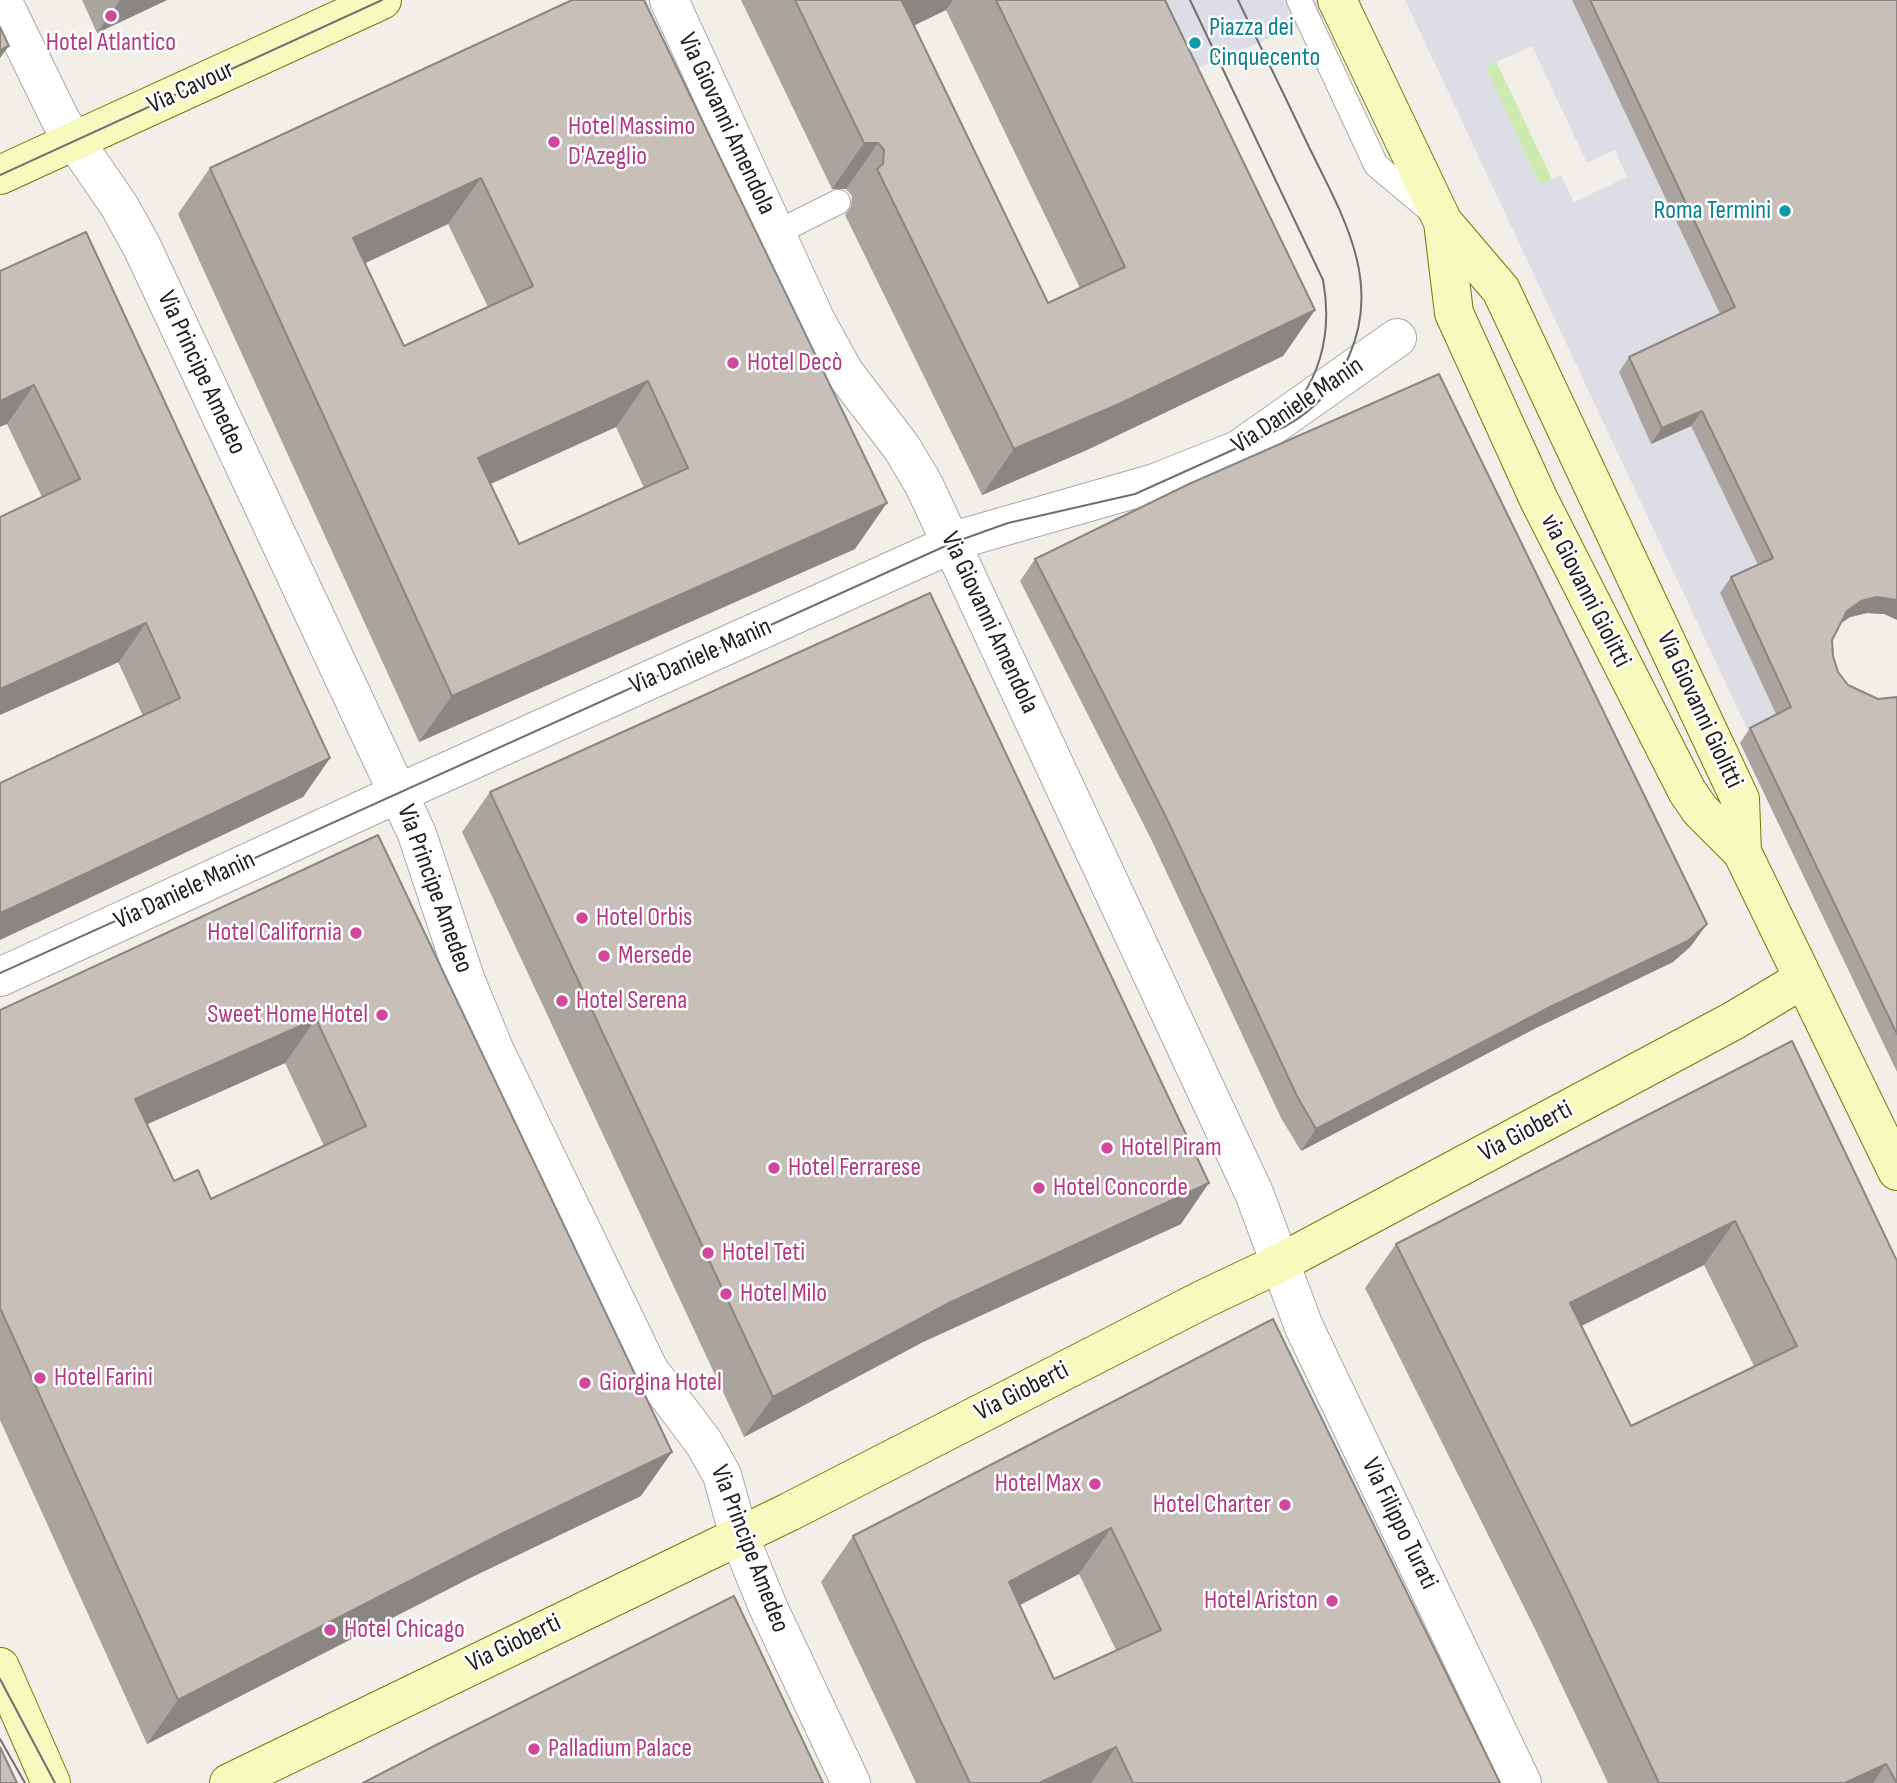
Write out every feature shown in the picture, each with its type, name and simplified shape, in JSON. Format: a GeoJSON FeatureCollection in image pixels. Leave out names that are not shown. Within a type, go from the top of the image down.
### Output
{"type":"FeatureCollection","features":[{"type":"Feature","properties":{"kind":"main road","name":"Via Cavour"},"geometry":{"type":"LineString","coordinates":[[0,175],[382,0]]}},
{"type":"Feature","properties":{"kind":"main road"},"geometry":{"type":"LineString","coordinates":[[1337,0],[1443,222]]}},
{"type":"Feature","properties":{"kind":"main road","name":"Via Giovanni Giolitti"},"geometry":{"type":"LineString","coordinates":[[1443,222],[1502,290],[1740,799],[1742,852],[1897,1171]]}},
{"type":"Feature","properties":{"kind":"main road","name":"via Giovanni Giolitti"},"geometry":{"type":"LineString","coordinates":[[1443,222],[1454,313],[1539,500],[1676,772],[1700,810],[1742,852]]}},
{"type":"Feature","properties":{"kind":"main road","name":"Via Gioberti"},"geometry":{"type":"LineString","coordinates":[[229,1783],[739,1536],[1192,1305],[1280,1263],[1732,1021],[1803,979]]}},
{"type":"Feature","properties":{"kind":"main road"},"geometry":{"type":"LineString","coordinates":[[0,1667],[51,1775]]}},
{"type":"Feature","properties":{"kind":"street","name":"Via Principe Amedeo"},"geometry":{"type":"LineString","coordinates":[[2,0],[50,100],[142,247],[427,859],[466,981],[494,1049],[649,1370],[704,1443],[722,1475],[739,1536],[768,1607],[851,1783]]}},
{"type":"Feature","properties":{"kind":"street","name":"Via Giovanni Amendola"},"geometry":{"type":"LineString","coordinates":[[669,0],[835,357],[911,461],[952,543],[1254,1193],[1280,1263]]}},
{"type":"Feature","properties":{"kind":"street","name":"Via Daniele Manin"},"geometry":{"type":"LineString","coordinates":[[0,977],[398,793],[952,543],[1012,522],[1155,483],[1238,450],[1397,338]]}},
{"type":"Feature","properties":{"kind":"street","name":"Via Filippo Turati"},"geometry":{"type":"LineString","coordinates":[[1280,1263],[1304,1327],[1522,1783]]}},
{"type":"Feature","properties":{"kind":"lane"},"geometry":{"type":"LineString","coordinates":[[1299,0],[1376,165],[1443,222]]}},
{"type":"Feature","properties":{"kind":"lane"},"geometry":{"type":"LineString","coordinates":[[776,233],[838,202]]}},
{"type":"Feature","properties":{"kind":"green space"},"geometry":{"type":"Polygon","coordinates":[[[1496,61],[1552,179],[1540,185],[1485,67],[1496,61]]]}},
{"type":"Feature","properties":{"kind":"shaded area","name":"Piazza dei Cinquecento"},"geometry":{"type":"Polygon","coordinates":[[[1111,0],[1365,0],[1153,86],[1111,0]]]}},
{"type":"Feature","properties":{"kind":"shaded area"},"geometry":{"type":"Polygon","coordinates":[[[1405,0],[1572,0],[1724,323],[1619,373],[1651,443],[1691,426],[1762,573],[1720,593],[1781,724],[1751,737],[1405,0]],[[1532,46],[1485,67],[1540,185],[1561,175],[1574,202],[1627,177],[1615,150],[1587,163],[1532,46]]]}},
{"type":"Feature","properties":{"kind":"building"},"geometry":{"type":"Polygon","coordinates":[[[572,0],[644,0],[887,503],[452,696],[210,168],[572,0]],[[481,178],[353,238],[404,346],[533,286],[481,178]],[[648,381],[478,458],[519,544],[688,468],[648,381]]]}},
{"type":"Feature","properties":{"kind":"building"},"geometry":{"type":"Polygon","coordinates":[[[795,0],[903,0],[1048,303],[1125,267],[996,0],[1165,0],[1315,310],[1119,404],[1014,449],[877,169],[883,164],[884,150],[878,143],[864,143],[795,0]]]}},
{"type":"Feature","properties":{"kind":"building"},"geometry":{"type":"Polygon","coordinates":[[[1590,0],[1897,0],[1897,600],[1877,597],[1861,601],[1847,611],[1832,640],[1838,672],[1848,685],[1878,699],[1897,697],[1897,1034],[1750,728],[1791,707],[1731,577],[1773,558],[1702,411],[1662,428],[1629,357],[1735,307],[1590,0]]]}},
{"type":"Feature","properties":{"kind":"building"},"geometry":{"type":"Polygon","coordinates":[[[0,27],[9,46],[0,50],[0,27]]]}},
{"type":"Feature","properties":{"kind":"building"},"geometry":{"type":"Polygon","coordinates":[[[86,232],[330,758],[0,913],[0,783],[180,698],[146,623],[0,689],[0,517],[80,479],[34,385],[0,401],[0,271],[86,232]]]}},
{"type":"Feature","properties":{"kind":"building"},"geometry":{"type":"Polygon","coordinates":[[[1439,374],[1707,924],[1688,941],[1552,1006],[1316,1129],[1297,1096],[1166,817],[1035,559],[1189,484],[1439,374]]]}},
{"type":"Feature","properties":{"kind":"building"},"geometry":{"type":"Polygon","coordinates":[[[930,593],[1209,1183],[951,1302],[773,1397],[490,792],[930,593]]]}},
{"type":"Feature","properties":{"kind":"building"},"geometry":{"type":"Polygon","coordinates":[[[378,835],[672,1452],[503,1533],[178,1700],[0,1308],[0,1010],[378,835]],[[316,1019],[135,1099],[174,1181],[198,1170],[211,1199],[366,1126],[316,1019]]]}},
{"type":"Feature","properties":{"kind":"building"},"geometry":{"type":"Polygon","coordinates":[[[1792,1041],[1897,1261],[1897,1783],[1886,1764],[1845,1783],[1659,1783],[1567,1587],[1396,1244],[1792,1041]],[[1735,1221],[1570,1303],[1631,1426],[1797,1346],[1735,1221]]]}},
{"type":"Feature","properties":{"kind":"building"},"geometry":{"type":"Polygon","coordinates":[[[1273,1319],[1500,1783],[1133,1783],[1116,1747],[1039,1783],[970,1783],[853,1536],[1273,1319]],[[1111,1528],[1009,1582],[1054,1679],[1161,1630],[1111,1528]]]}},
{"type":"Feature","properties":{"kind":"building"},"geometry":{"type":"Polygon","coordinates":[[[734,1596],[823,1783],[363,1783],[438,1744],[734,1596]]]}},
{"type":"Feature","properties":{"kind":"building"},"geometry":{"type":"Polygon","coordinates":[[[0,1747],[17,1783],[0,1783],[0,1747]]]}},
{"type":"Feature","properties":{"kind":"tram line"},"geometry":{"type":"LineString","coordinates":[[0,175],[382,0]]}},
{"type":"Feature","properties":{"kind":"tram line"},"geometry":{"type":"LineString","coordinates":[[1190,0],[1323,280],[1326,320],[1320,359],[1303,395],[1275,425]]}},
{"type":"Feature","properties":{"kind":"tram line"},"geometry":{"type":"LineString","coordinates":[[0,973],[952,543],[1008,523],[1135,494],[1286,426],[1307,412],[1338,378],[1349,356],[1358,328],[1362,301],[1360,274],[1354,247],[1333,196],[1238,0]]}},
{"type":"Feature","properties":{"kind":"tram line"},"geometry":{"type":"LineString","coordinates":[[0,1679],[55,1783]]}},
{"type":"Feature","properties":{"kind":"tram line"},"geometry":{"type":"LineString","coordinates":[[0,1739],[25,1783]]}},
{"type":"Feature","properties":{"kind":"place","name":"Hotel Atlantico"},"geometry":{"type":"Point","coordinates":[111,16]}},
{"type":"Feature","properties":{"kind":"place","name":"Piazza dei Cinquecento"},"geometry":{"type":"Point","coordinates":[1195,43]}},
{"type":"Feature","properties":{"kind":"place","name":"Hotel Massimo D'Azeglio"},"geometry":{"type":"Point","coordinates":[554,142]}},
{"type":"Feature","properties":{"kind":"place","name":"Roma Termini"},"geometry":{"type":"Point","coordinates":[1785,211]}},
{"type":"Feature","properties":{"kind":"place","name":"Hotel Decò"},"geometry":{"type":"Point","coordinates":[733,363]}},
{"type":"Feature","properties":{"kind":"place","name":"Hotel Orbis"},"geometry":{"type":"Point","coordinates":[582,918]}},
{"type":"Feature","properties":{"kind":"place","name":"Hotel California"},"geometry":{"type":"Point","coordinates":[356,933]}},
{"type":"Feature","properties":{"kind":"place","name":"Mersede"},"geometry":{"type":"Point","coordinates":[604,956]}},
{"type":"Feature","properties":{"kind":"place","name":"Hotel Serena"},"geometry":{"type":"Point","coordinates":[562,1001]}},
{"type":"Feature","properties":{"kind":"place","name":"Sweet Home Hotel"},"geometry":{"type":"Point","coordinates":[382,1015]}},
{"type":"Feature","properties":{"kind":"place","name":"Hotel Piram"},"geometry":{"type":"Point","coordinates":[1107,1148]}},
{"type":"Feature","properties":{"kind":"place","name":"Hotel Ferrarese"},"geometry":{"type":"Point","coordinates":[774,1168]}},
{"type":"Feature","properties":{"kind":"place","name":"Hotel Concorde"},"geometry":{"type":"Point","coordinates":[1039,1188]}},
{"type":"Feature","properties":{"kind":"place","name":"Hotel Teti"},"geometry":{"type":"Point","coordinates":[708,1253]}},
{"type":"Feature","properties":{"kind":"place","name":"Hotel Milo"},"geometry":{"type":"Point","coordinates":[726,1294]}},
{"type":"Feature","properties":{"kind":"place","name":"Hotel Farini"},"geometry":{"type":"Point","coordinates":[40,1378]}},
{"type":"Feature","properties":{"kind":"place","name":"Giorgina Hotel"},"geometry":{"type":"Point","coordinates":[585,1383]}},
{"type":"Feature","properties":{"kind":"place","name":"Hotel Max"},"geometry":{"type":"Point","coordinates":[1095,1484]}},
{"type":"Feature","properties":{"kind":"place","name":"Hotel Charter"},"geometry":{"type":"Point","coordinates":[1285,1505]}},
{"type":"Feature","properties":{"kind":"place","name":"Hotel Ariston"},"geometry":{"type":"Point","coordinates":[1332,1601]}},
{"type":"Feature","properties":{"kind":"place","name":"Hotel Chicago"},"geometry":{"type":"Point","coordinates":[330,1630]}},
{"type":"Feature","properties":{"kind":"place","name":"Palladium Palace"},"geometry":{"type":"Point","coordinates":[534,1749]}}]}
